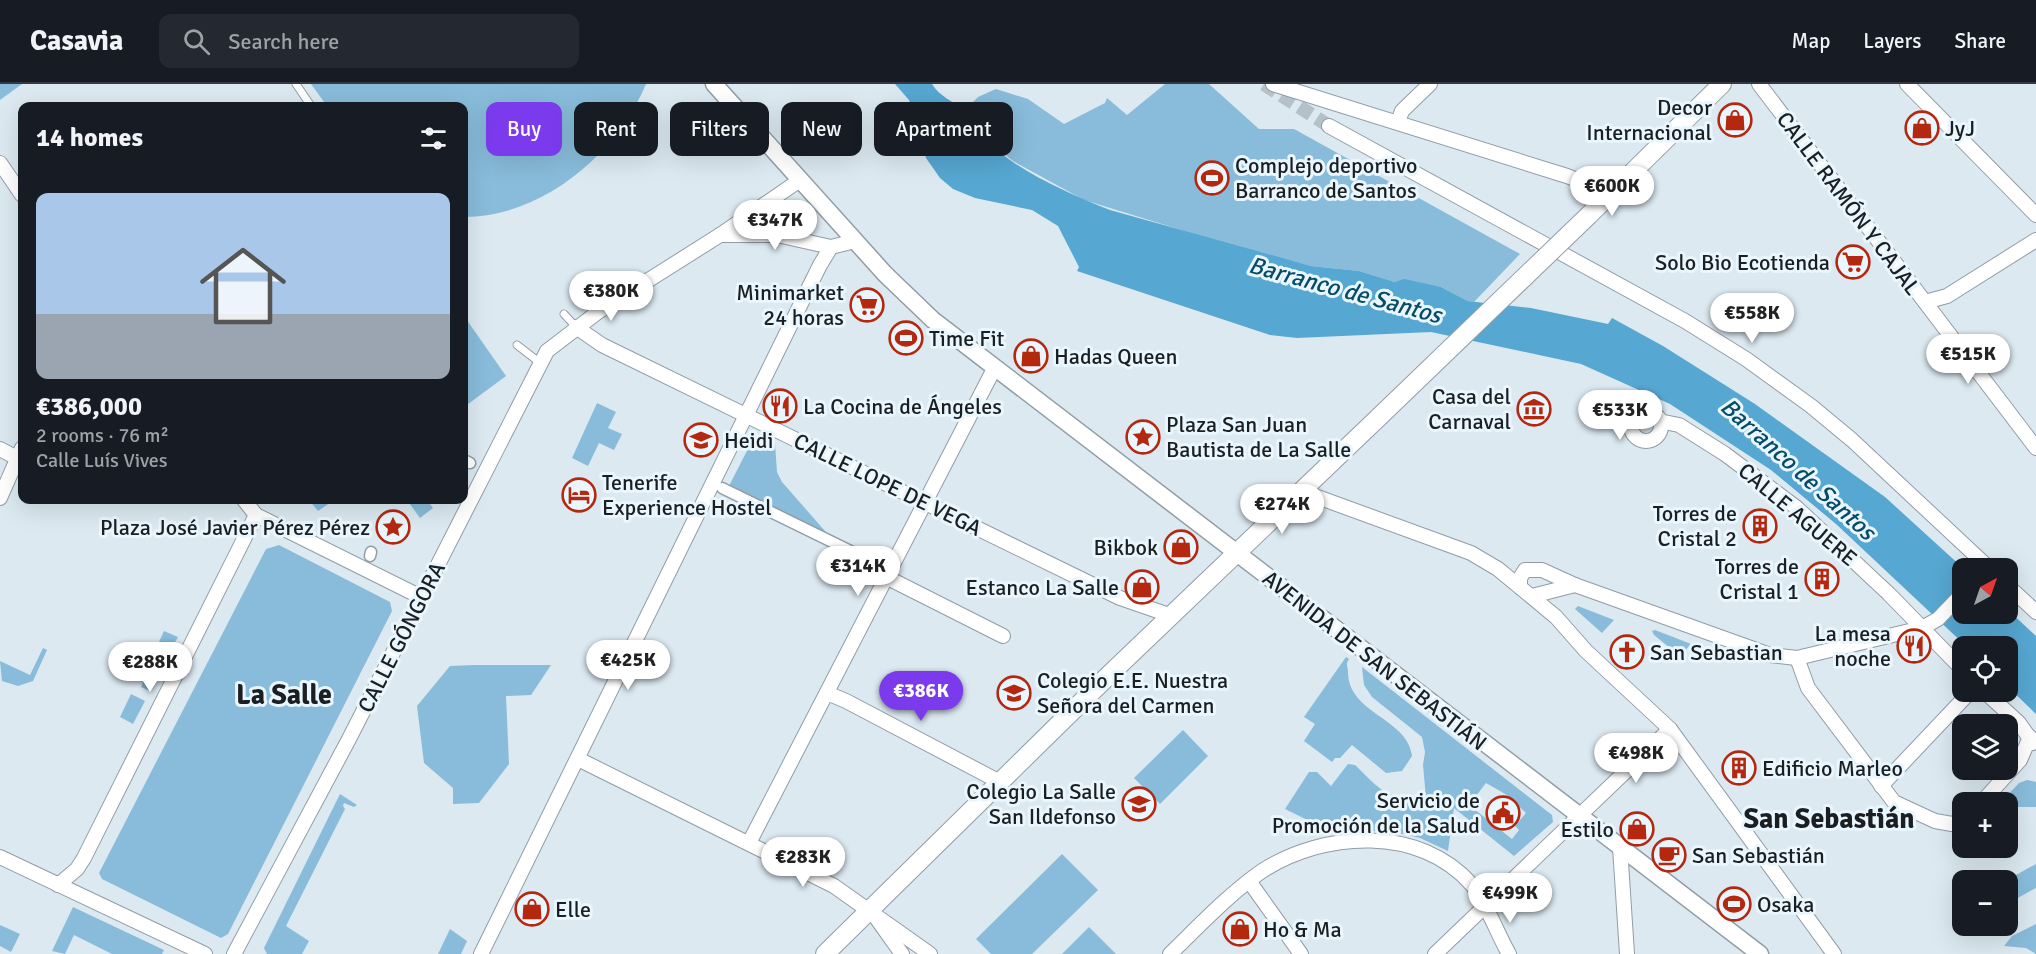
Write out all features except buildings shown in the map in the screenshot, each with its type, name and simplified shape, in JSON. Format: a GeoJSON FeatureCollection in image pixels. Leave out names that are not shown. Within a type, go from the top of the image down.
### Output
{"type":"FeatureCollection","features":[{"type":"Feature","properties":{"kind":"main road"},"geometry":{"type":"LineString","coordinates":[[825,954],[1722,84]]}},
{"type":"Feature","properties":{"kind":"street","name":"AVENIDA DE SAN SEBASTIÁN"},"geometry":{"type":"LineString","coordinates":[[714,84],[855,241],[915,304],[1238,552],[1294,599],[1760,954]]}},
{"type":"Feature","properties":{"kind":"street"},"geometry":{"type":"LineString","coordinates":[[1272,84],[1311,89],[1398,122],[1610,193]]}},
{"type":"Feature","properties":{"kind":"street"},"geometry":{"type":"LineString","coordinates":[[1398,122],[1402,111],[1430,84]]}},
{"type":"Feature","properties":{"kind":"street","name":"CALLE RAMÓN Y CAJAL"},"geometry":{"type":"LineString","coordinates":[[1759,84],[2036,448]]}},
{"type":"Feature","properties":{"kind":"street"},"geometry":{"type":"LineString","coordinates":[[1906,84],[2036,215]]}},
{"type":"Feature","properties":{"kind":"street"},"geometry":{"type":"LineString","coordinates":[[1329,126],[1676,316],[1746,359],[1811,406],[1852,440],[1977,558]]}},
{"type":"Feature","properties":{"kind":"street"},"geometry":{"type":"LineString","coordinates":[[0,163],[18,189]]}},
{"type":"Feature","properties":{"kind":"street","name":"CALLE GÓNGORA"},"geometry":{"type":"LineString","coordinates":[[468,503],[539,362],[552,346],[629,291],[720,235],[800,180]]}},
{"type":"Feature","properties":{"kind":"street"},"geometry":{"type":"LineString","coordinates":[[720,235],[777,236],[831,247],[855,241]]}},
{"type":"Feature","properties":{"kind":"street"},"geometry":{"type":"LineString","coordinates":[[1925,302],[1947,296],[2036,240]]}},
{"type":"Feature","properties":{"kind":"street"},"geometry":{"type":"LineString","coordinates":[[481,954],[746,414],[831,247]]}},
{"type":"Feature","properties":{"kind":"street","name":"CALLE LOPE DE VEGA"},"geometry":{"type":"LineString","coordinates":[[576,327],[602,345],[1120,598],[1172,616]]}},
{"type":"Feature","properties":{"kind":"street"},"geometry":{"type":"LineString","coordinates":[[749,843],[995,367]]}},
{"type":"Feature","properties":{"kind":"street","name":"CALLE AGUERE"},"geometry":{"type":"LineString","coordinates":[[1659,421],[1679,425],[1725,454],[1797,508],[1889,594],[1952,659]]}},
{"type":"Feature","properties":{"kind":"street"},"geometry":{"type":"LineString","coordinates":[[0,449],[18,453]]}},
{"type":"Feature","properties":{"kind":"street"},"geometry":{"type":"LineString","coordinates":[[0,498],[18,458]]}},
{"type":"Feature","properties":{"kind":"street"},"geometry":{"type":"LineString","coordinates":[[722,488],[875,563]]}},
{"type":"Feature","properties":{"kind":"street"},"geometry":{"type":"LineString","coordinates":[[1301,491],[1455,545],[1485,560],[1532,596],[1671,729],[1834,954]]}},
{"type":"Feature","properties":{"kind":"street"},"geometry":{"type":"LineString","coordinates":[[247,504],[256,516],[421,597]]}},
{"type":"Feature","properties":{"kind":"street","name":"CALLE GÓNGORA"},"geometry":{"type":"LineString","coordinates":[[234,954],[349,739],[468,504]]}},
{"type":"Feature","properties":{"kind":"street"},"geometry":{"type":"LineString","coordinates":[[58,885],[73,874],[84,858],[256,516]]}},
{"type":"Feature","properties":{"kind":"street"},"geometry":{"type":"LineString","coordinates":[[1521,587],[1522,574],[1532,569],[1542,570],[1575,585],[1770,655],[1797,658],[1922,628],[1938,619],[1952,604]]}},
{"type":"Feature","properties":{"kind":"street"},"geometry":{"type":"LineString","coordinates":[[886,576],[1003,636]]}},
{"type":"Feature","properties":{"kind":"street"},"geometry":{"type":"LineString","coordinates":[[1532,596],[1575,585]]}},
{"type":"Feature","properties":{"kind":"street"},"geometry":{"type":"LineString","coordinates":[[2018,595],[2036,612]]}},
{"type":"Feature","properties":{"kind":"street"},"geometry":{"type":"LineString","coordinates":[[1797,658],[1808,688],[1894,802],[1906,809],[1952,824]]}},
{"type":"Feature","properties":{"kind":"street"},"geometry":{"type":"LineString","coordinates":[[827,693],[846,700],[1000,782]]}},
{"type":"Feature","properties":{"kind":"street"},"geometry":{"type":"LineString","coordinates":[[1881,786],[1961,702]]}},
{"type":"Feature","properties":{"kind":"street"},"geometry":{"type":"LineString","coordinates":[[1991,792],[2033,742],[1995,702]]}},
{"type":"Feature","properties":{"kind":"street"},"geometry":{"type":"LineString","coordinates":[[1436,954],[1671,729]]}},
{"type":"Feature","properties":{"kind":"street"},"geometry":{"type":"LineString","coordinates":[[578,759],[834,886],[930,954]]}},
{"type":"Feature","properties":{"kind":"street"},"geometry":{"type":"LineString","coordinates":[[1170,954],[1249,881],[1278,862],[1306,850],[1348,841],[1370,840],[1404,845],[1441,859],[1473,886],[1509,954]]}},
{"type":"Feature","properties":{"kind":"street"},"geometry":{"type":"LineString","coordinates":[[1620,847],[1627,954]]}},
{"type":"Feature","properties":{"kind":"street"},"geometry":{"type":"LineString","coordinates":[[0,857],[205,954]]}},
{"type":"Feature","properties":{"kind":"street"},"geometry":{"type":"LineString","coordinates":[[1249,881],[1302,954]]}},
{"type":"Feature","properties":{"kind":"street"},"geometry":{"type":"LineString","coordinates":[[870,910],[902,954]]}},
{"type":"Feature","properties":{"kind":"lane"},"geometry":{"type":"LineString","coordinates":[[296,84],[308,102]]}},
{"type":"Feature","properties":{"kind":"lane"},"geometry":{"type":"LineString","coordinates":[[564,314],[576,327]]}},
{"type":"Feature","properties":{"kind":"lane"},"geometry":{"type":"LineString","coordinates":[[517,345],[539,362]]}},
{"type":"Feature","properties":{"kind":"shaded area"},"geometry":{"type":"Polygon","coordinates":[[[0,84],[22,84],[0,100],[0,84]]]}},
{"type":"Feature","properties":{"kind":"shaded area"},"geometry":{"type":"Polygon","coordinates":[[[311,84],[646,84],[637,102],[574,102],[574,156],[597,156],[573,177],[521,206],[493,214],[468,217],[468,102],[324,102],[311,84]]]}},
{"type":"Feature","properties":{"kind":"shaded area","name":"Complejo deportivo Barranco de Santos"},"geometry":{"type":"Polygon","coordinates":[[[1165,84],[1209,84],[1259,129],[1294,129],[1520,254],[1474,302],[1466,301],[1441,287],[1395,282],[1359,271],[1311,266],[1230,245],[1084,200],[1013,161],[1007,156],[1013,156],[1013,102],[973,102],[978,97],[996,89],[1028,99],[1064,124],[1105,103],[1107,98],[1127,115],[1165,84]]]}},
{"type":"Feature","properties":{"kind":"shaded area"},"geometry":{"type":"Polygon","coordinates":[[[795,204],[814,225],[773,218],[795,204]]]}},
{"type":"Feature","properties":{"kind":"shaded area"},"geometry":{"type":"Polygon","coordinates":[[[468,322],[506,376],[468,404],[468,322]]]}},
{"type":"Feature","properties":{"kind":"shaded area"},"geometry":{"type":"Polygon","coordinates":[[[597,403],[616,412],[608,428],[622,434],[614,450],[599,443],[588,466],[572,458],[597,403]]]}},
{"type":"Feature","properties":{"kind":"shaded area"},"geometry":{"type":"Polygon","coordinates":[[[758,435],[775,444],[777,472],[782,482],[832,539],[729,486],[753,439],[758,435]]]}},
{"type":"Feature","properties":{"kind":"shaded area"},"geometry":{"type":"Polygon","coordinates":[[[312,504],[328,504],[318,511],[312,504]]]}},
{"type":"Feature","properties":{"kind":"shaded area"},"geometry":{"type":"Polygon","coordinates":[[[410,504],[430,504],[433,508],[420,518],[410,504]]]}},
{"type":"Feature","properties":{"kind":"shaded area"},"geometry":{"type":"Polygon","coordinates":[[[279,545],[390,602],[392,611],[228,934],[221,938],[102,879],[99,873],[266,549],[279,545]]]}},
{"type":"Feature","properties":{"kind":"shaded area"},"geometry":{"type":"Polygon","coordinates":[[[1578,606],[1614,620],[1602,633],[1575,609],[1578,606]]]}},
{"type":"Feature","properties":{"kind":"shaded area"},"geometry":{"type":"Polygon","coordinates":[[[1655,630],[1691,644],[1680,656],[1654,635],[1652,631],[1655,630]]]}},
{"type":"Feature","properties":{"kind":"shaded area"},"geometry":{"type":"Polygon","coordinates":[[[164,631],[178,637],[165,661],[153,655],[164,631]]]}},
{"type":"Feature","properties":{"kind":"shaded area"},"geometry":{"type":"Polygon","coordinates":[[[43,648],[47,650],[33,681],[18,686],[2,681],[0,661],[30,675],[43,648]]]}},
{"type":"Feature","properties":{"kind":"shaded area"},"geometry":{"type":"Polygon","coordinates":[[[1346,657],[1349,659],[1347,664],[1351,686],[1357,698],[1390,724],[1408,743],[1412,756],[1402,771],[1386,773],[1352,745],[1340,758],[1335,758],[1332,762],[1304,741],[1315,724],[1304,717],[1346,657]]]}},
{"type":"Feature","properties":{"kind":"shaded area"},"geometry":{"type":"Polygon","coordinates":[[[154,662],[162,666],[150,691],[141,687],[154,662]]]}},
{"type":"Feature","properties":{"kind":"shaded area"},"geometry":{"type":"Polygon","coordinates":[[[551,665],[531,695],[506,696],[509,764],[479,803],[453,804],[453,788],[424,763],[417,706],[450,666],[551,665]]]}},
{"type":"Feature","properties":{"kind":"shaded area"},"geometry":{"type":"Polygon","coordinates":[[[1362,667],[1552,815],[1553,822],[1514,856],[1454,808],[1448,851],[1420,838],[1390,831],[1332,832],[1285,809],[1309,772],[1317,772],[1331,786],[1348,764],[1355,765],[1386,792],[1402,797],[1426,798],[1423,765],[1425,752],[1422,737],[1372,697],[1364,685],[1362,667]],[[1486,783],[1469,805],[1512,839],[1519,830],[1515,826],[1526,813],[1507,795],[1486,783]]]}},
{"type":"Feature","properties":{"kind":"shaded area"},"geometry":{"type":"Polygon","coordinates":[[[131,694],[145,701],[133,724],[120,717],[131,694]]]}},
{"type":"Feature","properties":{"kind":"shaded area"},"geometry":{"type":"Polygon","coordinates":[[[1183,730],[1208,756],[1160,804],[1134,778],[1183,730]]]}},
{"type":"Feature","properties":{"kind":"shaded area"},"geometry":{"type":"Polygon","coordinates":[[[2027,780],[2036,782],[2036,807],[2018,807],[2018,792],[2010,792],[2019,783],[2027,780]]]}},
{"type":"Feature","properties":{"kind":"shaded area"},"geometry":{"type":"Polygon","coordinates":[[[340,794],[357,805],[354,807],[344,803],[345,809],[286,926],[309,941],[302,954],[267,954],[264,948],[340,794]]]}},
{"type":"Feature","properties":{"kind":"shaded area"},"geometry":{"type":"Polygon","coordinates":[[[1062,854],[1098,890],[1032,954],[991,954],[976,939],[1062,854]]]}},
{"type":"Feature","properties":{"kind":"shaded area"},"geometry":{"type":"Polygon","coordinates":[[[2036,864],[2036,888],[2018,898],[2018,874],[2036,864]]]}},
{"type":"Feature","properties":{"kind":"shaded area"},"geometry":{"type":"Polygon","coordinates":[[[73,907],[164,950],[162,954],[112,954],[74,935],[65,954],[52,951],[73,907]]]}},
{"type":"Feature","properties":{"kind":"shaded area"},"geometry":{"type":"Polygon","coordinates":[[[2036,924],[2036,954],[2026,948],[2004,946],[2012,936],[2018,936],[2018,933],[2036,924]]]}},
{"type":"Feature","properties":{"kind":"shaded area"},"geometry":{"type":"Polygon","coordinates":[[[0,925],[20,934],[11,952],[0,946],[0,925]]]}},
{"type":"Feature","properties":{"kind":"shaded area"},"geometry":{"type":"Polygon","coordinates":[[[1089,927],[1116,954],[1062,954],[1089,927]]]}},
{"type":"Feature","properties":{"kind":"shaded area"},"geometry":{"type":"Polygon","coordinates":[[[450,929],[467,941],[461,954],[438,954],[450,929]]]}},
{"type":"Feature","properties":{"kind":"water"},"geometry":{"type":"Polygon","coordinates":[[[895,84],[932,84],[952,102],[910,102],[895,84]]]}},
{"type":"Feature","properties":{"kind":"water","name":"Barranco de Santos"},"geometry":{"type":"Polygon","coordinates":[[[925,156],[1005,156],[1048,183],[1110,210],[1311,266],[1359,271],[1395,282],[1404,279],[1441,287],[1467,301],[1531,308],[1608,324],[1612,318],[1663,346],[1755,404],[1885,497],[1952,558],[1952,624],[2018,624],[2018,619],[2036,636],[2036,714],[2018,697],[2018,636],[1955,636],[1836,524],[1771,470],[1670,404],[1581,364],[1431,332],[1297,338],[1270,335],[1077,271],[1079,267],[1058,226],[1032,210],[975,198],[953,189],[940,178],[925,156]]]}},
{"type":"Feature","properties":{"kind":"tunnel"},"geometry":{"type":"LineString","coordinates":[[1264,84],[1329,126]]}},
{"type":"Feature","properties":{"kind":"place","name":"Decor Internacional"},"geometry":{"type":"Point","coordinates":[1735,120]}},
{"type":"Feature","properties":{"kind":"place","name":"JyJ"},"geometry":{"type":"Point","coordinates":[1922,128]}},
{"type":"Feature","properties":{"kind":"place","name":"Complejo deportivo Barranco de Santos"},"geometry":{"type":"Point","coordinates":[1212,178]}},
{"type":"Feature","properties":{"kind":"place","name":"Solo Bio Ecotienda"},"geometry":{"type":"Point","coordinates":[1853,262]}},
{"type":"Feature","properties":{"kind":"place","name":"Minimarket 24 horas"},"geometry":{"type":"Point","coordinates":[867,305]}},
{"type":"Feature","properties":{"kind":"place","name":"Time Fit"},"geometry":{"type":"Point","coordinates":[906,338]}},
{"type":"Feature","properties":{"kind":"place","name":"Hadas Queen"},"geometry":{"type":"Point","coordinates":[1031,356]}},
{"type":"Feature","properties":{"kind":"place","name":"La Cocina de Ángeles"},"geometry":{"type":"Point","coordinates":[780,406]}},
{"type":"Feature","properties":{"kind":"place","name":"Casa del Carnaval"},"geometry":{"type":"Point","coordinates":[1534,409]}},
{"type":"Feature","properties":{"kind":"place","name":"Plaza San Juan Bautista de La Salle"},"geometry":{"type":"Point","coordinates":[1143,437]}},
{"type":"Feature","properties":{"kind":"place","name":"Heidi"},"geometry":{"type":"Point","coordinates":[701,440]}},
{"type":"Feature","properties":{"kind":"place","name":"Tenerife Experience Hostel"},"geometry":{"type":"Point","coordinates":[579,495]}},
{"type":"Feature","properties":{"kind":"place","name":"Torres de Cristal 2"},"geometry":{"type":"Point","coordinates":[1760,526]}},
{"type":"Feature","properties":{"kind":"place","name":"Plaza José Javier Pérez Pérez"},"geometry":{"type":"Point","coordinates":[393,527]}},
{"type":"Feature","properties":{"kind":"place","name":"Bikbok"},"geometry":{"type":"Point","coordinates":[1181,547]}},
{"type":"Feature","properties":{"kind":"place","name":"Torres de Cristal 1"},"geometry":{"type":"Point","coordinates":[1822,579]}},
{"type":"Feature","properties":{"kind":"place","name":"Estanco La Salle"},"geometry":{"type":"Point","coordinates":[1142,587]}},
{"type":"Feature","properties":{"kind":"place","name":"La mesa noche"},"geometry":{"type":"Point","coordinates":[1914,646]}},
{"type":"Feature","properties":{"kind":"place","name":"San Sebastian"},"geometry":{"type":"Point","coordinates":[1627,652]}},
{"type":"Feature","properties":{"kind":"place","name":"Colegio E.E. Nuestra Señora del Carmen"},"geometry":{"type":"Point","coordinates":[1014,693]}},
{"type":"Feature","properties":{"kind":"place","name":"Edificio Marleo"},"geometry":{"type":"Point","coordinates":[1739,768]}},
{"type":"Feature","properties":{"kind":"place","name":"Colegio La Salle San Ildefonso"},"geometry":{"type":"Point","coordinates":[1139,804]}},
{"type":"Feature","properties":{"kind":"place","name":"Servicio de Promoción de la Salud"},"geometry":{"type":"Point","coordinates":[1503,813]}},
{"type":"Feature","properties":{"kind":"place","name":"Estilo"},"geometry":{"type":"Point","coordinates":[1637,829]}},
{"type":"Feature","properties":{"kind":"place","name":"San Sebastián"},"geometry":{"type":"Point","coordinates":[1669,855]}},
{"type":"Feature","properties":{"kind":"place","name":"Osaka"},"geometry":{"type":"Point","coordinates":[1734,904]}},
{"type":"Feature","properties":{"kind":"place","name":"Elle"},"geometry":{"type":"Point","coordinates":[532,909]}},
{"type":"Feature","properties":{"kind":"place","name":"Ho & Ma"},"geometry":{"type":"Point","coordinates":[1240,929]}},
{"type":"Feature","properties":{"kind":"district","name":"La Salle"},"geometry":{"type":"Point","coordinates":[284,694]}},
{"type":"Feature","properties":{"kind":"district","name":"San Sebastián"},"geometry":{"type":"Point","coordinates":[1829,818]}}]}
